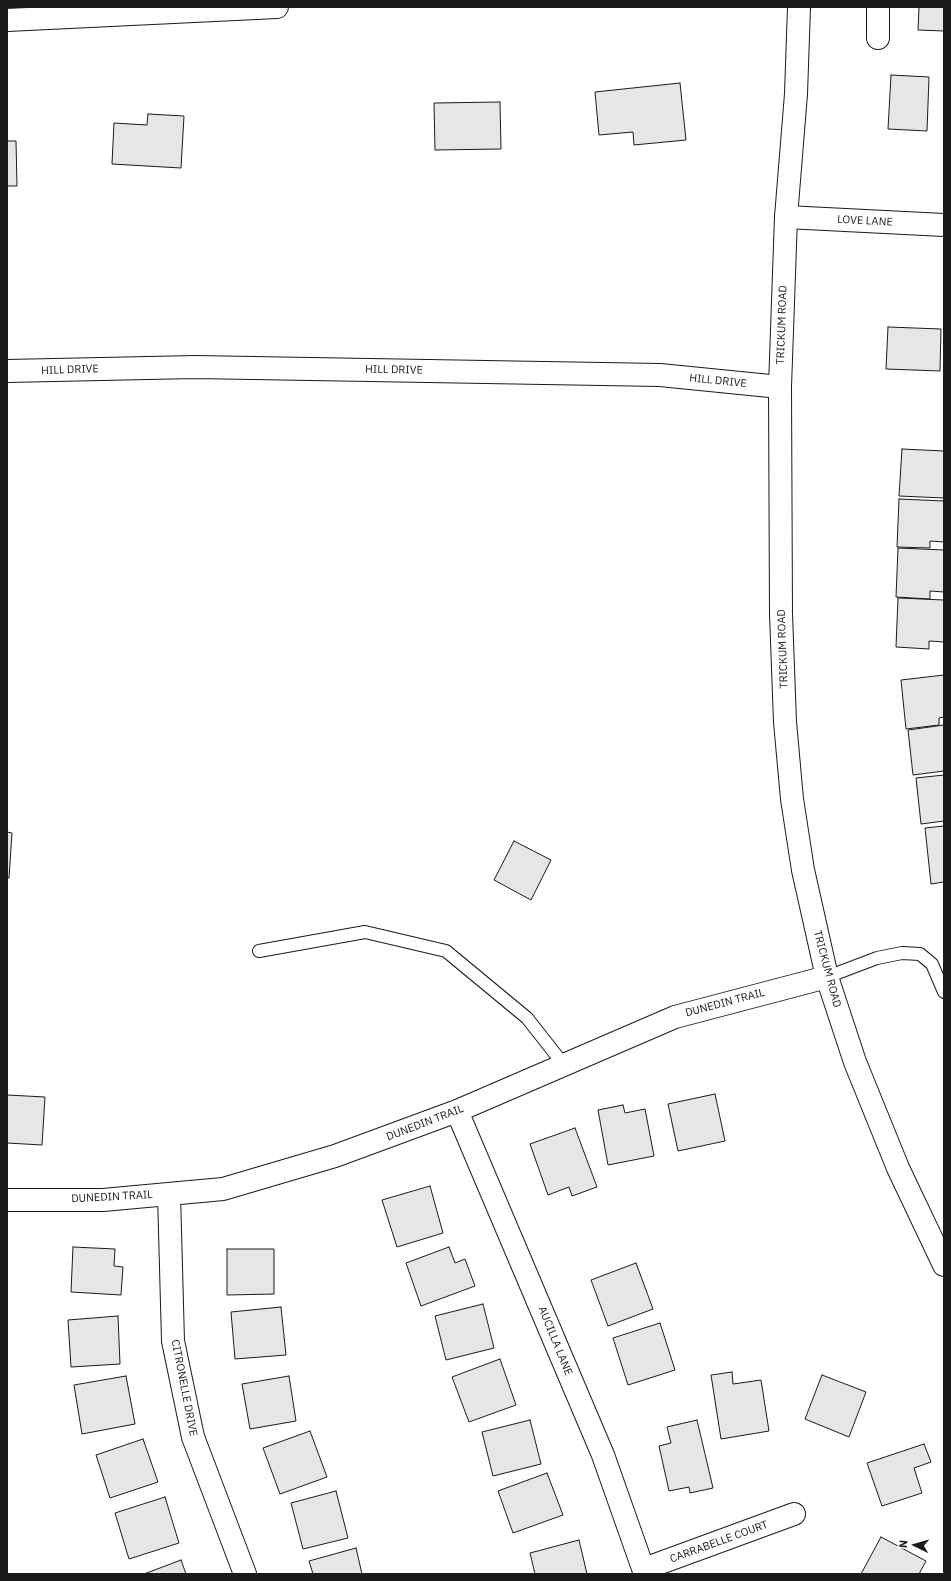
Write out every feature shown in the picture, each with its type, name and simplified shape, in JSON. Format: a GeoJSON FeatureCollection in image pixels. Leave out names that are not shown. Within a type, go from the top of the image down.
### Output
{"type":"FeatureCollection","features":[{"type":"Feature","properties":{"kind":"street"},"geometry":{"type":"LineString","coordinates":[[7,20],[277,7]]}},
{"type":"Feature","properties":{"kind":"street","name":"TRICKUM ROAD"},"geometry":{"type":"LineString","coordinates":[[799,7],[796,94],[786,217],[780,388],[782,614],[785,722],[792,799],[803,870],[827,977],[855,1062],[898,1168],[937,1237],[944,1265]]}},
{"type":"Feature","properties":{"kind":"street"},"geometry":{"type":"LineString","coordinates":[[878,7],[878,38]]}},
{"type":"Feature","properties":{"kind":"street","name":"LOVE LANE"},"geometry":{"type":"LineString","coordinates":[[786,217],[944,225]]}},
{"type":"Feature","properties":{"kind":"street","name":"HILL DRIVE"},"geometry":{"type":"LineString","coordinates":[[7,372],[195,366],[660,375],[780,388]]}},
{"type":"Feature","properties":{"kind":"street","name":"DUNEDIN TRAIL"},"geometry":{"type":"LineString","coordinates":[[7,1200],[103,1200],[223,1189],[335,1156],[457,1111],[675,1017],[827,977]]}},
{"type":"Feature","properties":{"kind":"street","name":"AUCILLA LANE"},"geometry":{"type":"LineString","coordinates":[[457,1111],[603,1455],[644,1572]]}},
{"type":"Feature","properties":{"kind":"street","name":"CITRONELLE DRIVE"},"geometry":{"type":"LineString","coordinates":[[169,1194],[174,1341],[193,1437],[244,1574]]}},
{"type":"Feature","properties":{"kind":"street","name":"CARRABELLE COURT"},"geometry":{"type":"LineString","coordinates":[[644,1572],[794,1514]]}},
{"type":"Feature","properties":{"kind":"lane"},"geometry":{"type":"LineString","coordinates":[[259,952],[364,932],[446,951],[527,1018],[564,1065]]}},
{"type":"Feature","properties":{"kind":"lane"},"geometry":{"type":"LineString","coordinates":[[827,977],[877,958],[902,953],[920,954],[932,964],[944,992]]}},
{"type":"Feature","properties":{"kind":"building"},"geometry":{"type":"Polygon","coordinates":[[[919,7],[944,7],[944,31],[918,30],[919,7]]]}},
{"type":"Feature","properties":{"kind":"building"},"geometry":{"type":"Polygon","coordinates":[[[891,75],[929,77],[927,131],[888,129],[891,75]]]}},
{"type":"Feature","properties":{"kind":"building"},"geometry":{"type":"Polygon","coordinates":[[[680,83],[686,140],[634,145],[633,132],[599,135],[595,92],[680,83]]]}},
{"type":"Feature","properties":{"kind":"building"},"geometry":{"type":"Polygon","coordinates":[[[500,102],[501,149],[435,150],[434,103],[500,102]]]}},
{"type":"Feature","properties":{"kind":"building"},"geometry":{"type":"Polygon","coordinates":[[[148,114],[184,116],[181,168],[112,164],[114,123],[147,125],[148,114]]]}},
{"type":"Feature","properties":{"kind":"building"},"geometry":{"type":"Polygon","coordinates":[[[7,141],[16,141],[17,186],[7,186],[7,141]]]}},
{"type":"Feature","properties":{"kind":"building"},"geometry":{"type":"Polygon","coordinates":[[[888,327],[941,329],[940,371],[886,369],[888,327]]]}},
{"type":"Feature","properties":{"kind":"building"},"geometry":{"type":"Polygon","coordinates":[[[902,449],[944,451],[944,498],[899,496],[902,449]]]}},
{"type":"Feature","properties":{"kind":"building"},"geometry":{"type":"Polygon","coordinates":[[[899,499],[944,501],[944,542],[930,541],[930,548],[897,547],[899,499]]]}},
{"type":"Feature","properties":{"kind":"building"},"geometry":{"type":"Polygon","coordinates":[[[898,548],[944,550],[944,592],[930,591],[930,599],[896,597],[898,548]]]}},
{"type":"Feature","properties":{"kind":"building"},"geometry":{"type":"Polygon","coordinates":[[[898,598],[944,600],[944,642],[929,641],[929,649],[896,647],[898,598]]]}},
{"type":"Feature","properties":{"kind":"building"},"geometry":{"type":"Polygon","coordinates":[[[944,675],[944,717],[939,718],[939,725],[906,729],[901,680],[944,675]]]}},
{"type":"Feature","properties":{"kind":"building"},"geometry":{"type":"Polygon","coordinates":[[[944,725],[944,771],[913,775],[908,730],[944,725]]]}},
{"type":"Feature","properties":{"kind":"building"},"geometry":{"type":"Polygon","coordinates":[[[944,775],[944,821],[921,824],[916,778],[944,775]]]}},
{"type":"Feature","properties":{"kind":"building"},"geometry":{"type":"Polygon","coordinates":[[[944,826],[944,882],[931,884],[925,828],[944,826]]]}},
{"type":"Feature","properties":{"kind":"building"},"geometry":{"type":"Polygon","coordinates":[[[7,832],[12,833],[9,878],[7,878],[7,832]]]}},
{"type":"Feature","properties":{"kind":"building"},"geometry":{"type":"Polygon","coordinates":[[[514,841],[551,860],[531,900],[494,880],[514,841]]]}},
{"type":"Feature","properties":{"kind":"building"},"geometry":{"type":"Polygon","coordinates":[[[715,1094],[725,1141],[678,1151],[668,1104],[715,1094]]]}},
{"type":"Feature","properties":{"kind":"building"},"geometry":{"type":"Polygon","coordinates":[[[7,1095],[45,1097],[42,1145],[7,1143],[7,1095]]]}},
{"type":"Feature","properties":{"kind":"building"},"geometry":{"type":"Polygon","coordinates":[[[623,1105],[625,1113],[645,1109],[654,1156],[608,1165],[598,1110],[623,1105]]]}},
{"type":"Feature","properties":{"kind":"building"},"geometry":{"type":"Polygon","coordinates":[[[575,1128],[597,1187],[572,1196],[569,1187],[548,1195],[530,1144],[575,1128]]]}},
{"type":"Feature","properties":{"kind":"building"},"geometry":{"type":"Polygon","coordinates":[[[430,1186],[443,1233],[397,1247],[382,1200],[430,1186]]]}},
{"type":"Feature","properties":{"kind":"building"},"geometry":{"type":"Polygon","coordinates":[[[73,1247],[115,1249],[114,1266],[123,1267],[121,1295],[71,1292],[73,1247]]]}},
{"type":"Feature","properties":{"kind":"building"},"geometry":{"type":"Polygon","coordinates":[[[449,1247],[455,1263],[465,1259],[475,1286],[421,1306],[406,1263],[449,1247]]]}},
{"type":"Feature","properties":{"kind":"building"},"geometry":{"type":"Polygon","coordinates":[[[227,1249],[274,1249],[274,1294],[227,1295],[227,1249]]]}},
{"type":"Feature","properties":{"kind":"building"},"geometry":{"type":"Polygon","coordinates":[[[636,1263],[653,1309],[608,1326],[591,1280],[636,1263]]]}},
{"type":"Feature","properties":{"kind":"building"},"geometry":{"type":"Polygon","coordinates":[[[483,1304],[494,1348],[446,1360],[435,1316],[483,1304]]]}},
{"type":"Feature","properties":{"kind":"building"},"geometry":{"type":"Polygon","coordinates":[[[281,1307],[286,1355],[235,1359],[231,1312],[281,1307]]]}},
{"type":"Feature","properties":{"kind":"building"},"geometry":{"type":"Polygon","coordinates":[[[118,1316],[120,1364],[71,1367],[68,1320],[118,1316]]]}},
{"type":"Feature","properties":{"kind":"building"},"geometry":{"type":"Polygon","coordinates":[[[660,1323],[675,1370],[628,1385],[613,1338],[660,1323]]]}},
{"type":"Feature","properties":{"kind":"building"},"geometry":{"type":"Polygon","coordinates":[[[500,1359],[516,1405],[469,1422],[452,1377],[500,1359]]]}},
{"type":"Feature","properties":{"kind":"building"},"geometry":{"type":"Polygon","coordinates":[[[732,1372],[733,1384],[761,1380],[769,1431],[721,1439],[711,1375],[732,1372]]]}},
{"type":"Feature","properties":{"kind":"building"},"geometry":{"type":"Polygon","coordinates":[[[822,1375],[866,1392],[849,1437],[805,1419],[822,1375]]]}},
{"type":"Feature","properties":{"kind":"building"},"geometry":{"type":"Polygon","coordinates":[[[126,1376],[135,1424],[82,1434],[74,1385],[126,1376]]]}},
{"type":"Feature","properties":{"kind":"building"},"geometry":{"type":"Polygon","coordinates":[[[289,1376],[296,1421],[250,1429],[242,1384],[289,1376]]]}},
{"type":"Feature","properties":{"kind":"building"},"geometry":{"type":"Polygon","coordinates":[[[530,1420],[541,1464],[493,1476],[482,1432],[530,1420]]]}},
{"type":"Feature","properties":{"kind":"building"},"geometry":{"type":"Polygon","coordinates":[[[697,1420],[713,1488],[690,1493],[689,1487],[669,1491],[659,1446],[671,1443],[667,1427],[697,1420]]]}},
{"type":"Feature","properties":{"kind":"building"},"geometry":{"type":"Polygon","coordinates":[[[310,1431],[327,1477],[280,1494],[263,1448],[310,1431]]]}},
{"type":"Feature","properties":{"kind":"building"},"geometry":{"type":"Polygon","coordinates":[[[143,1439],[158,1482],[110,1498],[96,1455],[143,1439]]]}},
{"type":"Feature","properties":{"kind":"building"},"geometry":{"type":"Polygon","coordinates":[[[924,1444],[931,1462],[914,1468],[922,1493],[882,1506],[867,1463],[924,1444]]]}},
{"type":"Feature","properties":{"kind":"building"},"geometry":{"type":"Polygon","coordinates":[[[547,1473],[563,1515],[513,1533],[498,1491],[547,1473]]]}},
{"type":"Feature","properties":{"kind":"building"},"geometry":{"type":"Polygon","coordinates":[[[336,1491],[348,1538],[303,1549],[291,1503],[336,1491]]]}},
{"type":"Feature","properties":{"kind":"building"},"geometry":{"type":"Polygon","coordinates":[[[165,1497],[179,1543],[129,1559],[115,1513],[165,1497]]]}},
{"type":"Feature","properties":{"kind":"building"},"geometry":{"type":"Polygon","coordinates":[[[881,1537],[926,1561],[919,1574],[861,1574],[881,1537]]]}},
{"type":"Feature","properties":{"kind":"building"},"geometry":{"type":"Polygon","coordinates":[[[579,1540],[587,1574],[535,1574],[530,1553],[579,1540]]]}},
{"type":"Feature","properties":{"kind":"building"},"geometry":{"type":"Polygon","coordinates":[[[356,1548],[362,1574],[313,1574],[309,1561],[356,1548]]]}},
{"type":"Feature","properties":{"kind":"building"},"geometry":{"type":"Polygon","coordinates":[[[181,1560],[186,1574],[144,1574],[181,1560]]]}}]}
